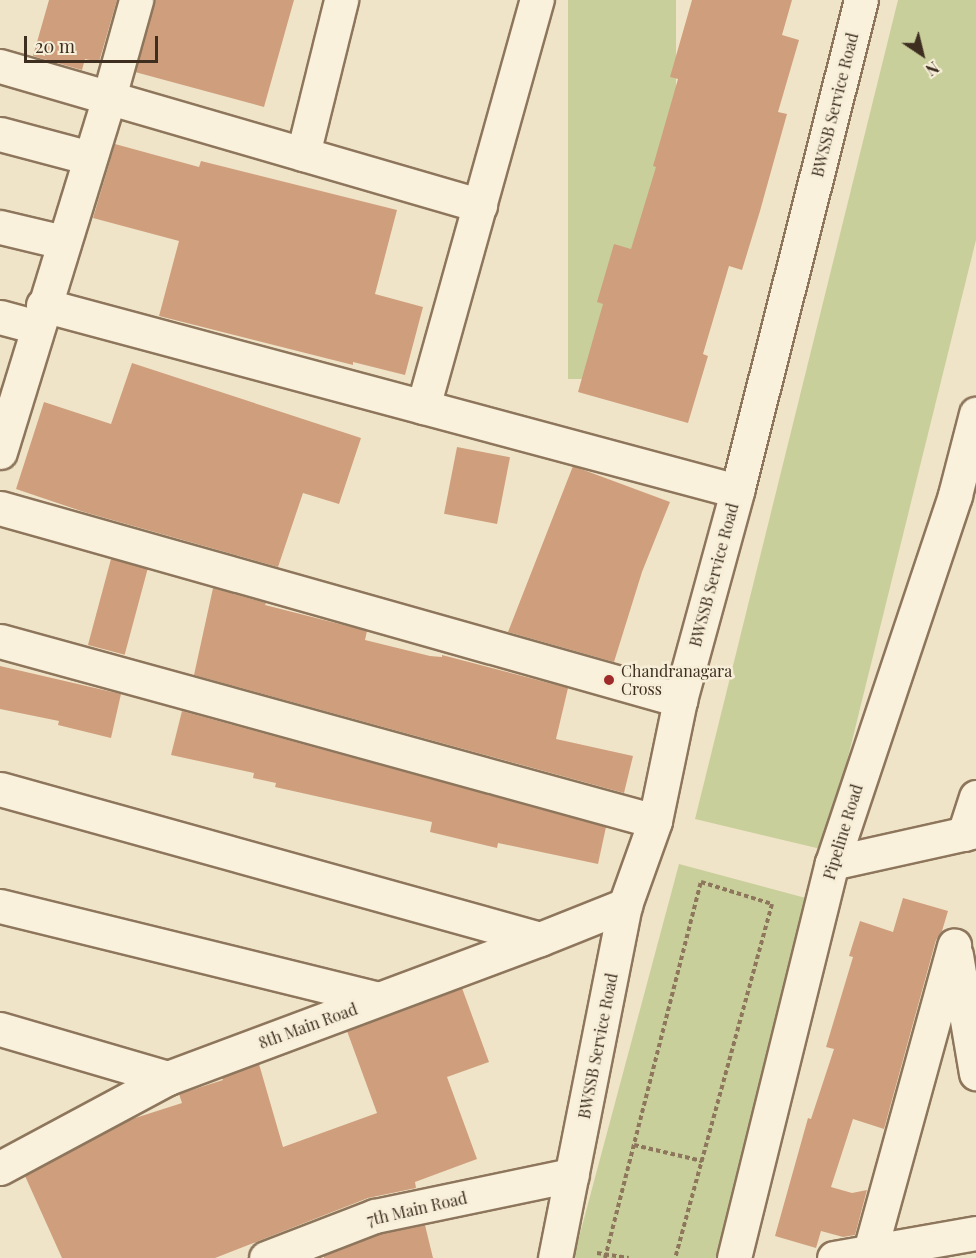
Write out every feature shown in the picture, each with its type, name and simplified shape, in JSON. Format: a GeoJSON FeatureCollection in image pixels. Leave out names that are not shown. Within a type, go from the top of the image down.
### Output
{"type":"FeatureCollection","features":[{"type":"Feature","properties":{"kind":"street"},"geometry":{"type":"LineString","coordinates":[[0,452],[6,413],[40,316],[90,158],[136,0]]}},
{"type":"Feature","properties":{"kind":"street"},"geometry":{"type":"LineString","coordinates":[[303,154],[341,0]]}},
{"type":"Feature","properties":{"kind":"street"},"geometry":{"type":"LineString","coordinates":[[423,407],[537,0]]}},
{"type":"Feature","properties":{"kind":"street","name":"BWSSB Service Road"},"geometry":{"type":"LineString","coordinates":[[555,1258],[625,904],[655,821],[680,700],[737,491],[861,0]]}},
{"type":"Feature","properties":{"kind":"street"},"geometry":{"type":"LineString","coordinates":[[0,66],[480,205]]}},
{"type":"Feature","properties":{"kind":"street"},"geometry":{"type":"LineString","coordinates":[[0,134],[90,158]]}},
{"type":"Feature","properties":{"kind":"street"},"geometry":{"type":"LineString","coordinates":[[0,227],[63,242]]}},
{"type":"Feature","properties":{"kind":"street"},"geometry":{"type":"LineString","coordinates":[[0,317],[40,316],[423,407],[737,491]]}},
{"type":"Feature","properties":{"kind":"street","name":"Pipeline Road"},"geometry":{"type":"LineString","coordinates":[[734,1258],[832,863],[966,490],[976,414]]}},
{"type":"Feature","properties":{"kind":"street"},"geometry":{"type":"LineString","coordinates":[[0,508],[680,700]]}},
{"type":"Feature","properties":{"kind":"street"},"geometry":{"type":"LineString","coordinates":[[0,641],[655,821]]}},
{"type":"Feature","properties":{"kind":"street"},"geometry":{"type":"LineString","coordinates":[[0,789],[540,939]]}},
{"type":"Feature","properties":{"kind":"street"},"geometry":{"type":"LineString","coordinates":[[832,863],[970,833],[976,797]]}},
{"type":"Feature","properties":{"kind":"street","name":"8th Main Road"},"geometry":{"type":"LineString","coordinates":[[0,1168],[168,1078],[540,939],[625,904]]}},
{"type":"Feature","properties":{"kind":"street"},"geometry":{"type":"LineString","coordinates":[[0,906],[378,999]]}},
{"type":"Feature","properties":{"kind":"street"},"geometry":{"type":"LineString","coordinates":[[965,942],[976,1073]]}},
{"type":"Feature","properties":{"kind":"street"},"geometry":{"type":"LineString","coordinates":[[870,1251],[965,942]]}},
{"type":"Feature","properties":{"kind":"street"},"geometry":{"type":"LineString","coordinates":[[0,1029],[168,1078]]}},
{"type":"Feature","properties":{"kind":"street","name":"7th Main Road"},"geometry":{"type":"LineString","coordinates":[[266,1258],[375,1216],[572,1175]]}},
{"type":"Feature","properties":{"kind":"street"},"geometry":{"type":"LineString","coordinates":[[834,1258],[976,1233]]}},
{"type":"Feature","properties":{"kind":"path"},"geometry":{"type":"LineString","coordinates":[[605,1258],[701,882],[772,904],[675,1258]]}},
{"type":"Feature","properties":{"kind":"path"},"geometry":{"type":"LineString","coordinates":[[634,1145],[702,1161]]}},
{"type":"Feature","properties":{"kind":"green space"},"geometry":{"type":"Polygon","coordinates":[[[568,0],[676,0],[676,379],[568,379],[568,0]]]}},
{"type":"Feature","properties":{"kind":"green space"},"geometry":{"type":"Polygon","coordinates":[[[898,0],[976,0],[976,240],[825,850],[695,819],[898,0]]]}},
{"type":"Feature","properties":{"kind":"green space"},"geometry":{"type":"Polygon","coordinates":[[[679,864],[812,900],[716,1258],[574,1257],[679,864]]]}},
{"type":"Feature","properties":{"kind":"building"},"geometry":{"type":"Polygon","coordinates":[[[49,0],[117,0],[99,62],[85,59],[82,70],[33,56],[49,0]]]}},
{"type":"Feature","properties":{"kind":"building"},"geometry":{"type":"Polygon","coordinates":[[[154,0],[294,0],[264,107],[135,72],[154,0]]]}},
{"type":"Feature","properties":{"kind":"building"},"geometry":{"type":"Polygon","coordinates":[[[692,0],[792,0],[782,35],[799,40],[778,112],[787,114],[760,211],[742,270],[729,266],[703,354],[708,356],[688,423],[578,392],[603,304],[597,302],[614,244],[631,249],[656,167],[653,166],[678,79],[670,77],[692,0]]]}},
{"type":"Feature","properties":{"kind":"building"},"geometry":{"type":"Polygon","coordinates":[[[115,144],[199,167],[201,161],[397,210],[375,294],[423,307],[405,375],[353,362],[353,365],[159,316],[179,241],[93,218],[115,144]]]}},
{"type":"Feature","properties":{"kind":"building"},"geometry":{"type":"Polygon","coordinates":[[[132,363],[361,438],[339,504],[303,493],[278,567],[84,512],[16,489],[44,402],[111,424],[132,363]]]}},
{"type":"Feature","properties":{"kind":"building"},"geometry":{"type":"Polygon","coordinates":[[[457,447],[510,457],[497,524],[444,514],[457,447]]]}},
{"type":"Feature","properties":{"kind":"building"},"geometry":{"type":"Polygon","coordinates":[[[573,466],[670,502],[642,572],[614,662],[508,632],[573,466]]]}},
{"type":"Feature","properties":{"kind":"building"},"geometry":{"type":"Polygon","coordinates":[[[111,559],[148,569],[125,655],[88,645],[111,559]]]}},
{"type":"Feature","properties":{"kind":"building"},"geometry":{"type":"Polygon","coordinates":[[[213,588],[266,603],[265,605],[367,631],[365,640],[430,656],[442,657],[442,655],[568,688],[556,739],[633,756],[624,793],[194,675],[213,588]]]}},
{"type":"Feature","properties":{"kind":"building"},"geometry":{"type":"Polygon","coordinates":[[[0,666],[121,694],[111,738],[58,725],[59,721],[0,709],[0,666]]]}},
{"type":"Feature","properties":{"kind":"building"},"geometry":{"type":"Polygon","coordinates":[[[182,711],[606,827],[598,864],[498,843],[497,848],[430,832],[432,822],[275,787],[276,783],[253,778],[254,773],[171,755],[182,711]]]}},
{"type":"Feature","properties":{"kind":"building"},"geometry":{"type":"Polygon","coordinates":[[[903,898],[948,911],[942,931],[936,940],[884,1129],[853,1119],[831,1187],[852,1193],[867,1190],[855,1235],[843,1237],[821,1231],[816,1248],[775,1236],[808,1118],[811,1119],[834,1049],[826,1047],[853,957],[849,956],[860,921],[893,932],[903,898]]]}},
{"type":"Feature","properties":{"kind":"building"},"geometry":{"type":"Polygon","coordinates":[[[462,988],[489,1062],[447,1077],[477,1159],[415,1182],[416,1188],[368,1198],[215,1258],[62,1258],[25,1176],[132,1119],[182,1103],[179,1094],[223,1080],[222,1078],[259,1064],[283,1147],[377,1113],[347,1031],[462,988]]]}},
{"type":"Feature","properties":{"kind":"building"},"geometry":{"type":"Polygon","coordinates":[[[425,1225],[433,1258],[324,1258],[324,1256],[380,1234],[425,1225]]]}},
{"type":"Feature","properties":{"kind":"place","name":"Chandranagara Cross"},"geometry":{"type":"Point","coordinates":[609,680]}}]}
